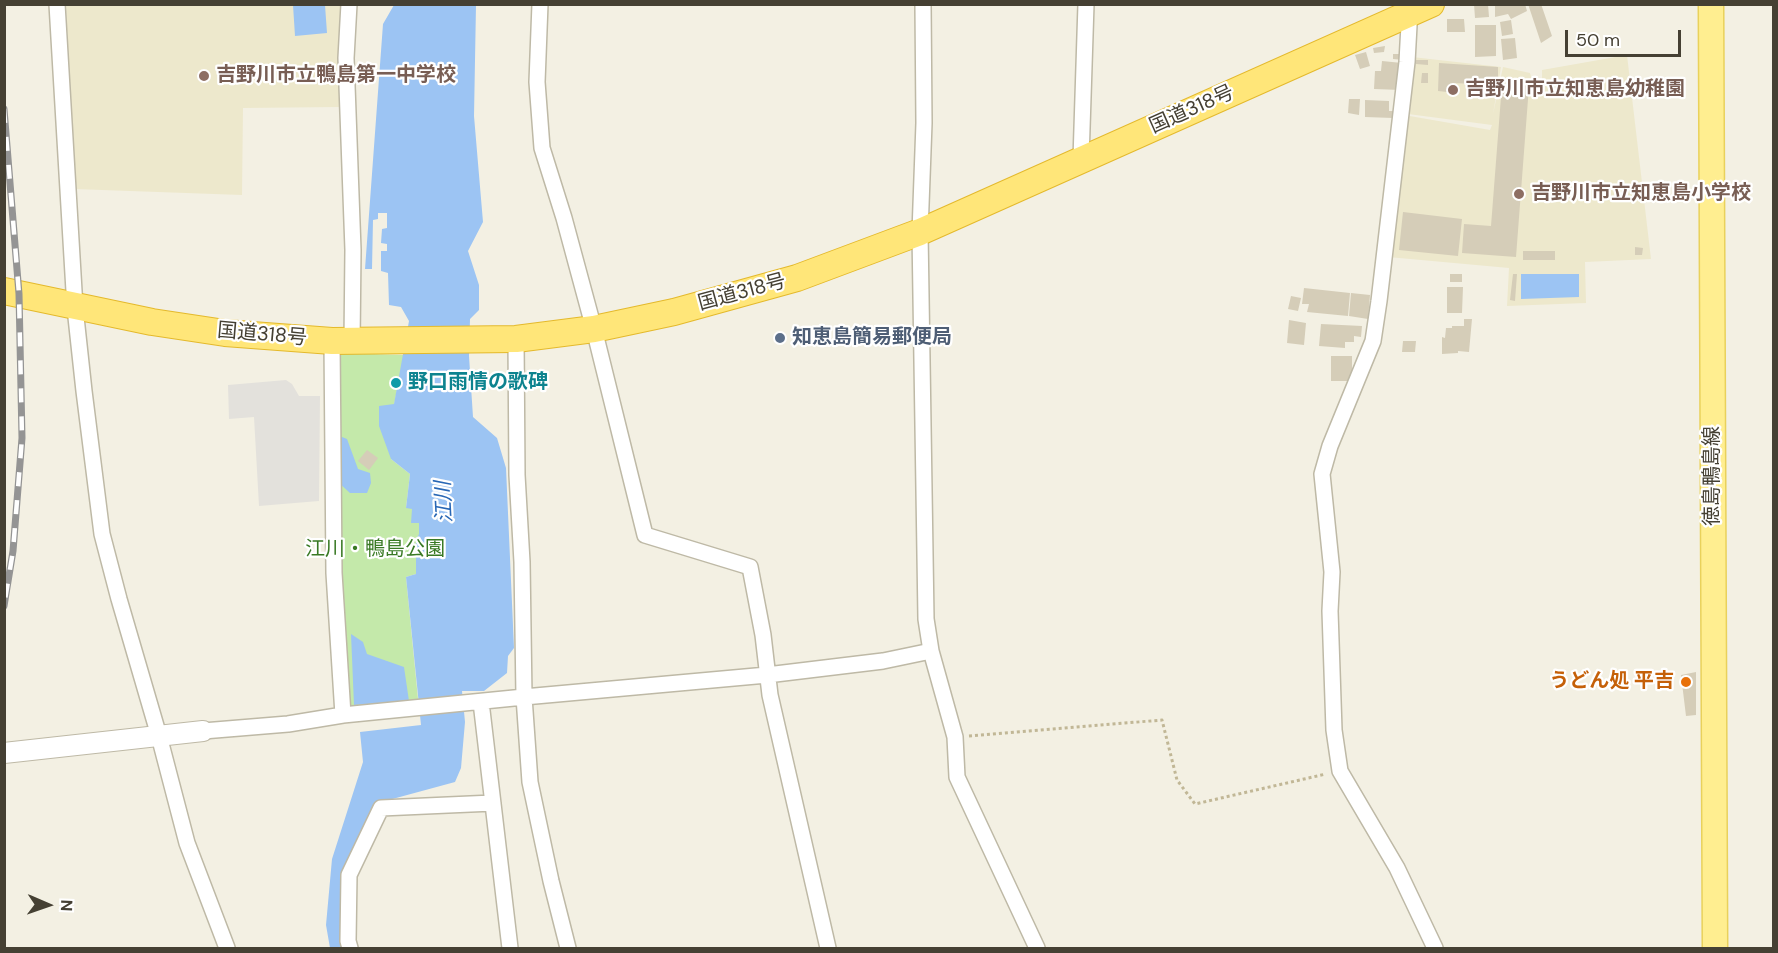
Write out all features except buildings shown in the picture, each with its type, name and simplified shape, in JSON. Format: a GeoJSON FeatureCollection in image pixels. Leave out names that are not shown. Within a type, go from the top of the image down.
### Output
{"type":"FeatureCollection","features":[{"type":"Feature","properties":{"kind":"highway","name":"国道318号"},"geometry":{"type":"LineString","coordinates":[[4,291],[75,308],[225,333],[342,342],[516,339],[594,330],[674,312],[797,278],[920,232],[1417,8]]}},
{"type":"Feature","properties":{"kind":"main road","name":"徳島鴨島線"},"geometry":{"type":"LineString","coordinates":[[1710,4],[1715,948]]}},
{"type":"Feature","properties":{"kind":"street"},"geometry":{"type":"LineString","coordinates":[[57,4],[75,308],[102,534],[187,843],[227,948]]}},
{"type":"Feature","properties":{"kind":"street"},"geometry":{"type":"LineString","coordinates":[[343,716],[333,573],[342,342],[353,250],[346,57],[349,4]]}},
{"type":"Feature","properties":{"kind":"street"},"geometry":{"type":"LineString","coordinates":[[540,4],[537,82],[542,148],[564,218],[594,330],[645,535],[750,567],[764,635],[767,675],[828,948]]}},
{"type":"Feature","properties":{"kind":"street"},"geometry":{"type":"LineString","coordinates":[[923,4],[924,123],[920,232],[926,619],[930,651],[955,737],[957,777],[1037,948]]}},
{"type":"Feature","properties":{"kind":"street"},"geometry":{"type":"LineString","coordinates":[[1081,159],[1086,4]]}},
{"type":"Feature","properties":{"kind":"street"},"geometry":{"type":"LineString","coordinates":[[1417,8],[1407,62],[1373,341],[1330,446],[1322,474],[1332,572],[1330,611],[1334,730],[1340,771],[1397,868],[1435,948]]}},
{"type":"Feature","properties":{"kind":"street"},"geometry":{"type":"LineString","coordinates":[[516,339],[516,463],[522,562],[524,697],[530,782],[568,948]]}},
{"type":"Feature","properties":{"kind":"street"},"geometry":{"type":"LineString","coordinates":[[4,753],[524,697],[767,675],[883,661],[930,651]]}},
{"type":"Feature","properties":{"kind":"street"},"geometry":{"type":"LineString","coordinates":[[476,702],[493,803],[510,948]]}},
{"type":"Feature","properties":{"kind":"street"},"geometry":{"type":"LineString","coordinates":[[350,948],[348,941],[349,875],[381,808],[493,803]]}},
{"type":"Feature","properties":{"kind":"path"},"geometry":{"type":"LineString","coordinates":[[955,737],[1162,720],[1177,780],[1195,804],[1340,771]]}},
{"type":"Feature","properties":{"kind":"shaded area","name":"吉野川市立鴨島第一中学校"},"geometry":{"type":"Polygon","coordinates":[[[66,5],[344,5],[339,107],[243,108],[242,195],[74,189],[66,5]]]}},
{"type":"Feature","properties":{"kind":"shaded area","name":"吉野川市立知恵島小学校"},"geometry":{"type":"Polygon","coordinates":[[[1627,55],[1651,259],[1585,262],[1586,303],[1507,306],[1509,268],[1388,257],[1404,115],[1490,130],[1492,125],[1408,114],[1412,57],[1501,67],[1493,114],[1503,67],[1530,73],[1532,80],[1542,79],[1542,70],[1627,55]]]}},
{"type":"Feature","properties":{"kind":"shaded area"},"geometry":{"type":"Polygon","coordinates":[[[286,380],[292,384],[299,396],[320,396],[319,501],[259,506],[254,417],[229,419],[228,385],[286,380]]]}},
{"type":"Feature","properties":{"kind":"green space","name":"江川・鴨島公園"},"geometry":{"type":"Polygon","coordinates":[[[340,353],[404,355],[394,405],[391,459],[410,474],[406,508],[412,508],[419,522],[419,535],[416,540],[416,574],[406,577],[419,709],[343,715],[334,571],[340,353]]]}},
{"type":"Feature","properties":{"kind":"water"},"geometry":{"type":"Polygon","coordinates":[[[293,5],[325,5],[327,33],[295,36],[293,5]]]}},
{"type":"Feature","properties":{"kind":"water","name":"江川"},"geometry":{"type":"Polygon","coordinates":[[[394,5],[476,5],[474,116],[483,222],[468,251],[479,285],[479,310],[470,319],[469,356],[473,417],[497,438],[506,468],[514,648],[508,656],[507,673],[484,691],[462,691],[465,722],[461,768],[455,782],[374,804],[342,880],[344,948],[330,948],[326,925],[332,859],[363,762],[360,732],[421,725],[406,577],[416,574],[416,540],[419,534],[419,523],[411,523],[412,509],[406,508],[410,474],[391,459],[379,426],[379,406],[394,404],[409,321],[401,307],[389,305],[388,273],[381,271],[381,251],[387,251],[387,244],[381,243],[382,229],[387,228],[387,213],[378,213],[378,219],[373,220],[372,269],[365,269],[383,24],[394,5]]]}},
{"type":"Feature","properties":{"kind":"water"},"geometry":{"type":"Polygon","coordinates":[[[1521,274],[1579,274],[1579,297],[1521,299],[1521,274]]]}},
{"type":"Feature","properties":{"kind":"water"},"geometry":{"type":"Polygon","coordinates":[[[342,437],[347,439],[358,469],[370,473],[371,483],[367,493],[350,493],[338,482],[337,439],[342,437]]]}},
{"type":"Feature","properties":{"kind":"water"},"geometry":{"type":"Polygon","coordinates":[[[351,634],[363,642],[367,654],[404,667],[409,701],[354,705],[351,634]]]}},
{"type":"Feature","properties":{"kind":"railway"},"geometry":{"type":"LineString","coordinates":[[4,109],[19,294],[22,438],[13,551],[4,606]]}},
{"type":"Feature","properties":{"kind":"place","name":"吉野川市立鴨島第一中学校"},"geometry":{"type":"Point","coordinates":[204,76]}},
{"type":"Feature","properties":{"kind":"place","name":"吉野川市立知恵島幼稚園"},"geometry":{"type":"Point","coordinates":[1453,90]}},
{"type":"Feature","properties":{"kind":"place","name":"吉野川市立知恵島小学校"},"geometry":{"type":"Point","coordinates":[1519,194]}},
{"type":"Feature","properties":{"kind":"place","name":"知恵島簡易郵便局"},"geometry":{"type":"Point","coordinates":[780,338]}},
{"type":"Feature","properties":{"kind":"place","name":"野口雨情の歌碑"},"geometry":{"type":"Point","coordinates":[396,383]}},
{"type":"Feature","properties":{"kind":"place","name":"うどん処 平吉"},"geometry":{"type":"Point","coordinates":[1686,682]}}]}
